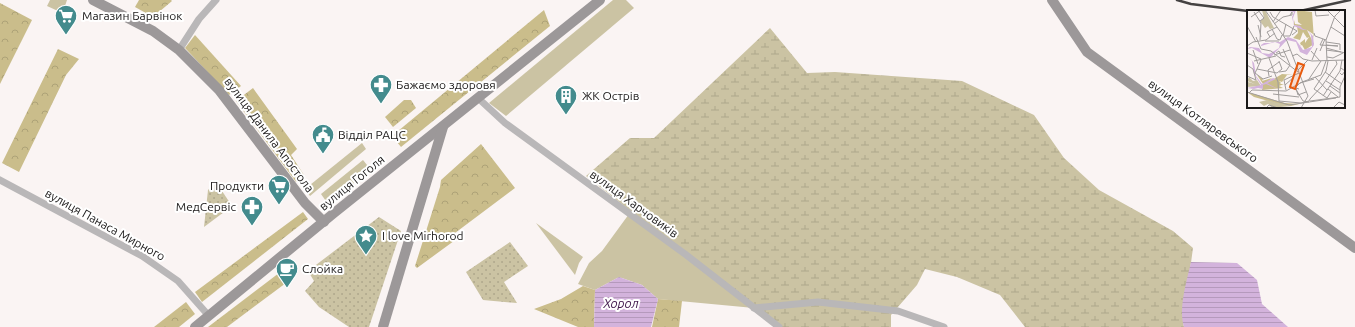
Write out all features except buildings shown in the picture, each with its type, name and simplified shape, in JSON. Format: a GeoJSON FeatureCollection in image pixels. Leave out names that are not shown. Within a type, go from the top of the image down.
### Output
{"type":"FeatureCollection","features":[{"type":"Feature","properties":{"kind":"street","name":"вулиця Данила Апостола"},"geometry":{"type":"LineString","coordinates":[[93,0],[153,31],[179,50],[219,90],[304,203],[324,222]]}},
{"type":"Feature","properties":{"kind":"street"},"geometry":{"type":"LineString","coordinates":[[179,50],[199,19],[216,0]]}},
{"type":"Feature","properties":{"kind":"street","name":"вулиця Гоголя"},"geometry":{"type":"LineString","coordinates":[[195,327],[600,0]]}},
{"type":"Feature","properties":{"kind":"street","name":"вулиця Котляревського"},"geometry":{"type":"LineString","coordinates":[[1052,0],[1087,52],[1355,248]]}},
{"type":"Feature","properties":{"kind":"street","name":"вулиця Харчовиків"},"geometry":{"type":"LineString","coordinates":[[478,98],[505,123],[685,254],[779,327]]}},
{"type":"Feature","properties":{"kind":"street"},"geometry":{"type":"LineString","coordinates":[[384,327],[443,127]]}},
{"type":"Feature","properties":{"kind":"street","name":"вулиця Панаса Мирного"},"geometry":{"type":"LineString","coordinates":[[0,180],[142,256],[178,280],[209,316]]}},
{"type":"Feature","properties":{"kind":"street"},"geometry":{"type":"LineString","coordinates":[[754,308],[818,302],[898,311],[944,327]]}},
{"type":"Feature","properties":{"kind":"green space"},"geometry":{"type":"Polygon","coordinates":[[[50,0],[67,0],[64,9],[60,9],[58,11],[47,6],[50,0]]]}},
{"type":"Feature","properties":{"kind":"green space"},"geometry":{"type":"Polygon","coordinates":[[[139,0],[172,1],[153,17],[135,7],[139,0]]]}},
{"type":"Feature","properties":{"kind":"green space"},"geometry":{"type":"Polygon","coordinates":[[[613,0],[626,0],[634,8],[506,116],[489,103],[613,0]]]}},
{"type":"Feature","properties":{"kind":"green space"},"geometry":{"type":"Polygon","coordinates":[[[0,3],[32,20],[0,84],[0,3]]]}},
{"type":"Feature","properties":{"kind":"green space"},"geometry":{"type":"Polygon","coordinates":[[[544,10],[550,26],[401,147],[392,136],[544,10]]]}},
{"type":"Feature","properties":{"kind":"green space"},"geometry":{"type":"Polygon","coordinates":[[[770,28],[807,73],[835,72],[962,81],[1034,115],[1064,158],[1099,190],[1173,231],[1193,248],[1183,322],[1184,327],[1025,327],[1000,295],[957,277],[925,269],[917,285],[891,315],[891,327],[779,327],[586,176],[630,138],[654,138],[770,28]]]}},
{"type":"Feature","properties":{"kind":"green space"},"geometry":{"type":"Polygon","coordinates":[[[195,35],[241,86],[229,95],[185,48],[195,35]]]}},
{"type":"Feature","properties":{"kind":"green space"},"geometry":{"type":"Polygon","coordinates":[[[58,49],[79,59],[66,75],[19,172],[2,163],[58,49]]]}},
{"type":"Feature","properties":{"kind":"green space"},"geometry":{"type":"Polygon","coordinates":[[[253,88],[297,149],[291,155],[304,175],[296,182],[236,101],[253,88]]]}},
{"type":"Feature","properties":{"kind":"green space"},"geometry":{"type":"Polygon","coordinates":[[[404,100],[411,100],[416,108],[393,127],[385,117],[404,100]]]}},
{"type":"Feature","properties":{"kind":"green space"},"geometry":{"type":"Polygon","coordinates":[[[362,143],[366,149],[310,196],[305,189],[362,143]]]}},
{"type":"Feature","properties":{"kind":"green space"},"geometry":{"type":"Polygon","coordinates":[[[481,144],[515,188],[455,233],[458,238],[417,268],[415,266],[441,180],[481,144]]]}},
{"type":"Feature","properties":{"kind":"green space"},"geometry":{"type":"Polygon","coordinates":[[[363,160],[371,170],[328,204],[321,194],[363,160]]]}},
{"type":"Feature","properties":{"kind":"green space"},"geometry":{"type":"Polygon","coordinates":[[[216,182],[232,206],[204,227],[208,190],[216,182]]]}},
{"type":"Feature","properties":{"kind":"green space"},"geometry":{"type":"Polygon","coordinates":[[[303,212],[308,219],[202,302],[195,292],[303,212]]]}},
{"type":"Feature","properties":{"kind":"green space"},"geometry":{"type":"Polygon","coordinates":[[[629,214],[754,308],[658,299],[642,285],[619,277],[595,290],[578,284],[589,263],[602,251],[629,214]]]}},
{"type":"Feature","properties":{"kind":"green space"},"geometry":{"type":"Polygon","coordinates":[[[379,217],[401,231],[369,327],[349,327],[319,307],[305,291],[314,281],[308,271],[379,217]]]}},
{"type":"Feature","properties":{"kind":"green space"},"geometry":{"type":"Polygon","coordinates":[[[536,223],[583,257],[579,263],[575,275],[536,223]]]}},
{"type":"Feature","properties":{"kind":"green space"},"geometry":{"type":"Polygon","coordinates":[[[510,242],[528,266],[504,282],[517,303],[483,300],[466,272],[510,242]]]}},
{"type":"Feature","properties":{"kind":"green space"},"geometry":{"type":"Polygon","coordinates":[[[283,270],[290,280],[227,327],[208,327],[283,270]]]}},
{"type":"Feature","properties":{"kind":"green space"},"geometry":{"type":"Polygon","coordinates":[[[583,286],[595,290],[594,327],[578,327],[534,309],[561,299],[583,286]]]}},
{"type":"Feature","properties":{"kind":"green space"},"geometry":{"type":"Polygon","coordinates":[[[658,299],[682,301],[679,327],[652,327],[658,299]]]}},
{"type":"Feature","properties":{"kind":"green space"},"geometry":{"type":"Polygon","coordinates":[[[186,302],[195,314],[179,327],[154,327],[186,302]]]}},
{"type":"Feature","properties":{"kind":"water"},"geometry":{"type":"Polygon","coordinates":[[[1191,262],[1237,263],[1257,280],[1262,304],[1288,327],[1184,327],[1182,312],[1185,286],[1191,262]]]}},
{"type":"Feature","properties":{"kind":"water","name":"Хорол"},"geometry":{"type":"Polygon","coordinates":[[[619,277],[642,285],[658,299],[651,327],[594,327],[595,290],[619,277]]]}},
{"type":"Feature","properties":{"kind":"railway"},"geometry":{"type":"LineString","coordinates":[[1177,0],[1191,4],[1247,11]]}},
{"type":"Feature","properties":{"kind":"railway"},"geometry":{"type":"LineString","coordinates":[[1305,10],[1350,0]]}},
{"type":"Feature","properties":{"kind":"place","name":"Магазин Барвінок"},"geometry":{"type":"Point","coordinates":[66,36]}},
{"type":"Feature","properties":{"kind":"place","name":"Бажаємо здоровя"},"geometry":{"type":"Point","coordinates":[381,104]}},
{"type":"Feature","properties":{"kind":"place","name":"ЖК Острів"},"geometry":{"type":"Point","coordinates":[566,116]}},
{"type":"Feature","properties":{"kind":"place","name":"Відділ РАЦС"},"geometry":{"type":"Point","coordinates":[323,154]}},
{"type":"Feature","properties":{"kind":"place","name":"Продукти"},"geometry":{"type":"Point","coordinates":[279,206]}},
{"type":"Feature","properties":{"kind":"place","name":"МедСервіс"},"geometry":{"type":"Point","coordinates":[252,226]}},
{"type":"Feature","properties":{"kind":"place","name":"I love Mirhorod"},"geometry":{"type":"Point","coordinates":[366,256]}},
{"type":"Feature","properties":{"kind":"place","name":"Слойка"},"geometry":{"type":"Point","coordinates":[287,288]}}]}
